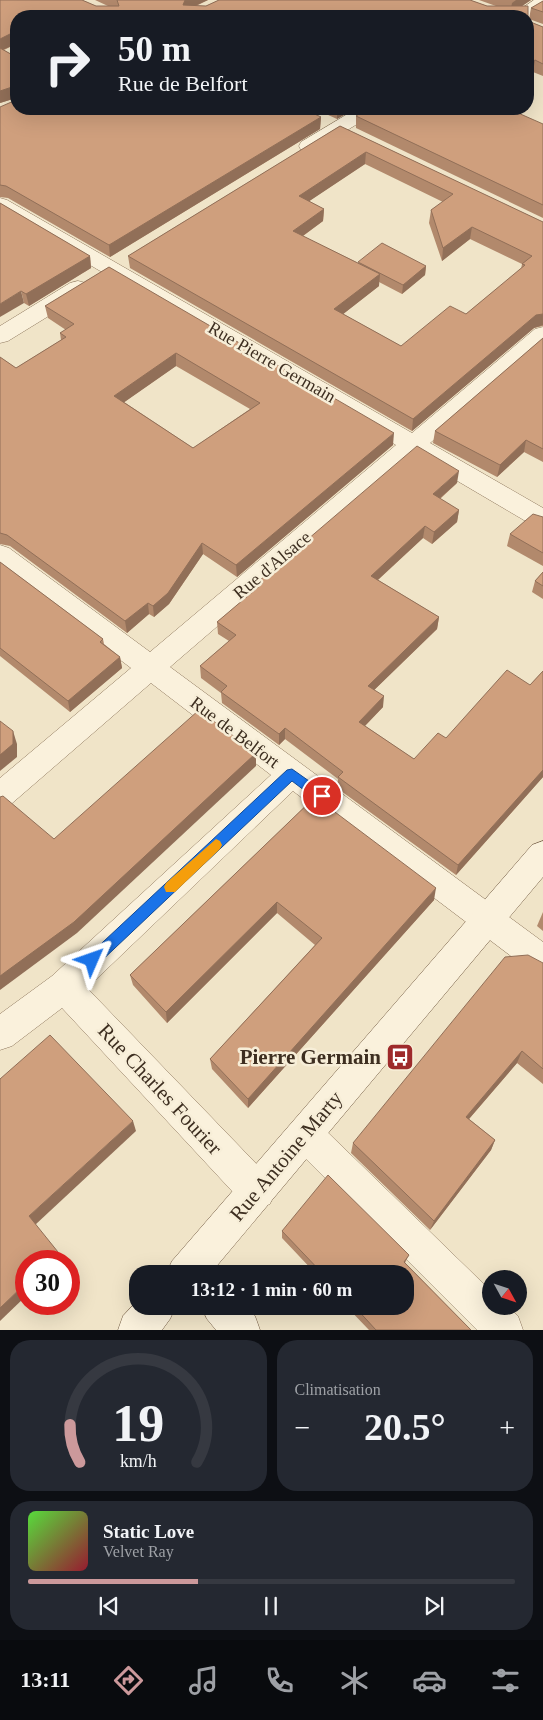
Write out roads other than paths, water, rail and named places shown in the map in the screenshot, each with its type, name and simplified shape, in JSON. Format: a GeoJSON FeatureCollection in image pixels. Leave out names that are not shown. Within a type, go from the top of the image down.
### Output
{"type":"FeatureCollection","features":[{"type":"Feature","properties":{"kind":"street"},"geometry":{"type":"LineString","coordinates":[[529,10],[543,2]]}},
{"type":"Feature","properties":{"kind":"street"},"geometry":{"type":"LineString","coordinates":[[295,154],[360,115]]}},
{"type":"Feature","properties":{"kind":"street","name":"Rue Pierre Germain"},"geometry":{"type":"LineString","coordinates":[[0,204],[119,263],[414,444],[543,520]]}},
{"type":"Feature","properties":{"kind":"street"},"geometry":{"type":"LineString","coordinates":[[0,336],[119,263]]}},
{"type":"Feature","properties":{"kind":"street","name":"Rue d'Alsace"},"geometry":{"type":"LineString","coordinates":[[0,796],[543,334]]}},
{"type":"Feature","properties":{"kind":"street","name":"Rue de Belfort"},"geometry":{"type":"LineString","coordinates":[[0,555],[543,961]]}},
{"type":"Feature","properties":{"kind":"street"},"geometry":{"type":"LineString","coordinates":[[0,1034],[64,987],[292,774]]}},
{"type":"Feature","properties":{"kind":"street","name":"Rue Antoine Marty"},"geometry":{"type":"LineString","coordinates":[[195,1265],[304,1134],[543,855]]}},
{"type":"Feature","properties":{"kind":"street","name":"Rue Charles Fourier"},"geometry":{"type":"LineString","coordinates":[[64,987],[257,1191]]}},
{"type":"Feature","properties":{"kind":"street"},"geometry":{"type":"LineString","coordinates":[[304,1134],[504,1330]]}},
{"type":"Feature","properties":{"kind":"street"},"geometry":{"type":"LineString","coordinates":[[137,1330],[150,1315]]}},
{"type":"Feature","properties":{"kind":"street"},"geometry":{"type":"LineString","coordinates":[[228,1315],[241,1330]]}},
{"type":"Feature","properties":{"kind":"place","name":"Pierre Germain"},"geometry":{"type":"Point","coordinates":[400,1057]}}]}
